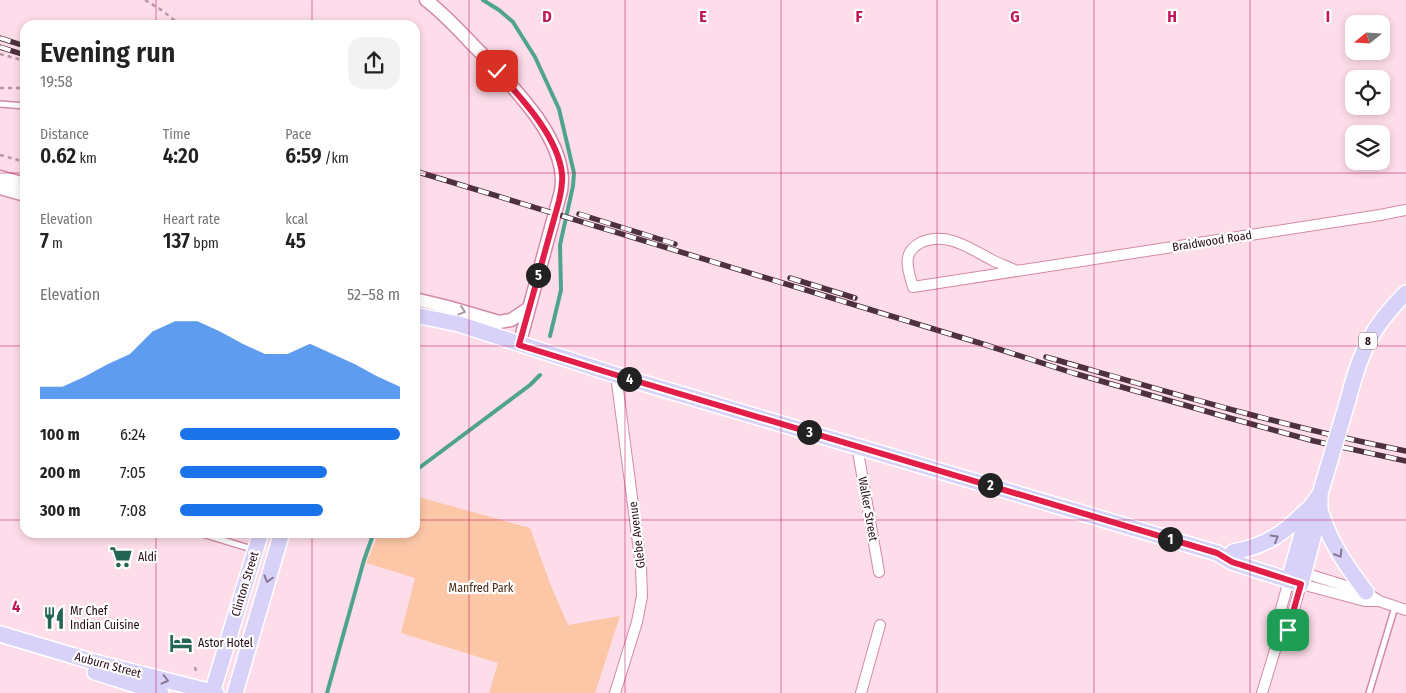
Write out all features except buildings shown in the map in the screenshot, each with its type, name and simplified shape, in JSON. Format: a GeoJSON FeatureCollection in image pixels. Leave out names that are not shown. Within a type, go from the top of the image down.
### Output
{"type":"FeatureCollection","features":[{"type":"Feature","properties":{"kind":"main road","name":"8"},"geometry":{"type":"LineString","coordinates":[[1217,553],[1233,552],[1255,547],[1273,539],[1314,509],[1355,374],[1368,340],[1385,314],[1406,293]]}},
{"type":"Feature","properties":{"kind":"main road","name":"8"},"geometry":{"type":"LineString","coordinates":[[420,304],[459,324]]}},
{"type":"Feature","properties":{"kind":"main road","name":"8"},"geometry":{"type":"LineString","coordinates":[[420,315],[459,324],[616,375],[1217,553],[1232,562],[1296,577]]}},
{"type":"Feature","properties":{"kind":"main road"},"geometry":{"type":"LineString","coordinates":[[1233,552],[1296,577],[1314,509]]}},
{"type":"Feature","properties":{"kind":"main road"},"geometry":{"type":"LineString","coordinates":[[1314,509],[1334,547],[1352,574],[1373,597]]}},
{"type":"Feature","properties":{"kind":"main road","name":"Clinton Street"},"geometry":{"type":"LineString","coordinates":[[214,693],[259,538]]}},
{"type":"Feature","properties":{"kind":"main road","name":"Clinton Street"},"geometry":{"type":"LineString","coordinates":[[235,693],[280,538]]}},
{"type":"Feature","properties":{"kind":"main road","name":"Auburn Street"},"geometry":{"type":"LineString","coordinates":[[0,634],[94,662],[214,693]]}},
{"type":"Feature","properties":{"kind":"main road","name":"Auburn Street"},"geometry":{"type":"LineString","coordinates":[[0,643],[161,693]]}},
{"type":"Feature","properties":{"kind":"street"},"geometry":{"type":"LineString","coordinates":[[426,0],[470,42],[523,100],[541,124],[560,163],[563,182],[561,191],[519,345]]}},
{"type":"Feature","properties":{"kind":"street"},"geometry":{"type":"LineString","coordinates":[[0,177],[20,183]]}},
{"type":"Feature","properties":{"kind":"street"},"geometry":{"type":"LineString","coordinates":[[0,188],[20,194]]}},
{"type":"Feature","properties":{"kind":"street","name":"Braidwood Road"},"geometry":{"type":"LineString","coordinates":[[1017,271],[993,261],[960,243],[940,239],[923,242],[909,251],[906,258],[912,287],[1017,271],[1406,210]]}},
{"type":"Feature","properties":{"kind":"street"},"geometry":{"type":"LineString","coordinates":[[420,302],[448,307],[499,322],[511,320],[529,308]]}},
{"type":"Feature","properties":{"kind":"street","name":"Glebe Avenue"},"geometry":{"type":"LineString","coordinates":[[616,375],[642,566],[642,596],[637,622],[616,693]]}},
{"type":"Feature","properties":{"kind":"street","name":"Walker Street"},"geometry":{"type":"LineString","coordinates":[[857,446],[879,572]]}},
{"type":"Feature","properties":{"kind":"street"},"geometry":{"type":"LineString","coordinates":[[1296,577],[1373,597],[1406,610]]}},
{"type":"Feature","properties":{"kind":"street"},"geometry":{"type":"LineString","coordinates":[[1296,577],[1365,601],[1373,597]]}},
{"type":"Feature","properties":{"kind":"street"},"geometry":{"type":"LineString","coordinates":[[1262,693],[1279,637],[1276,627],[1296,577]]}},
{"type":"Feature","properties":{"kind":"street"},"geometry":{"type":"LineString","coordinates":[[860,693],[880,625]]}},
{"type":"Feature","properties":{"kind":"lane"},"geometry":{"type":"LineString","coordinates":[[0,104],[20,106]]}},
{"type":"Feature","properties":{"kind":"lane"},"geometry":{"type":"LineString","coordinates":[[216,538],[255,550]]}},
{"type":"Feature","properties":{"kind":"lane"},"geometry":{"type":"LineString","coordinates":[[1369,693],[1395,607]]}},
{"type":"Feature","properties":{"kind":"path"},"geometry":{"type":"LineString","coordinates":[[145,0],[174,20]]}},
{"type":"Feature","properties":{"kind":"path"},"geometry":{"type":"LineString","coordinates":[[0,54],[20,60]]}},
{"type":"Feature","properties":{"kind":"path"},"geometry":{"type":"LineString","coordinates":[[0,88],[20,88]]}},
{"type":"Feature","properties":{"kind":"path"},"geometry":{"type":"LineString","coordinates":[[0,155],[20,161]]}},
{"type":"Feature","properties":{"kind":"path"},"geometry":{"type":"LineString","coordinates":[[195,667],[197,675]]}},
{"type":"Feature","properties":{"kind":"green space","name":"Manfred Park"},"geometry":{"type":"Polygon","coordinates":[[[420,497],[530,528],[551,586],[568,625],[620,616],[595,693],[489,693],[498,663],[401,633],[415,578],[366,563],[377,538],[420,538],[420,497]]]}},
{"type":"Feature","properties":{"kind":"waterway"},"geometry":{"type":"LineString","coordinates":[[483,0],[513,22],[535,57],[559,109],[574,173],[560,245],[561,290],[550,336]]}},
{"type":"Feature","properties":{"kind":"waterway"},"geometry":{"type":"LineString","coordinates":[[420,467],[530,385],[540,375]]}},
{"type":"Feature","properties":{"kind":"waterway"},"geometry":{"type":"LineString","coordinates":[[327,693],[372,538]]}},
{"type":"Feature","properties":{"kind":"railway"},"geometry":{"type":"LineString","coordinates":[[0,38],[20,44]]}},
{"type":"Feature","properties":{"kind":"railway"},"geometry":{"type":"LineString","coordinates":[[0,47],[20,53]]}},
{"type":"Feature","properties":{"kind":"railway"},"geometry":{"type":"LineString","coordinates":[[420,173],[1073,373],[1314,441],[1406,461]]}},
{"type":"Feature","properties":{"kind":"railway"},"geometry":{"type":"LineString","coordinates":[[579,214],[675,244]]}},
{"type":"Feature","properties":{"kind":"railway"},"geometry":{"type":"LineString","coordinates":[[790,278],[855,298]]}},
{"type":"Feature","properties":{"kind":"railway"},"geometry":{"type":"LineString","coordinates":[[1046,357],[1270,420],[1406,451]]}},
{"type":"Feature","properties":{"kind":"place","name":"Aldi"},"geometry":{"type":"Point","coordinates":[121,557]}},
{"type":"Feature","properties":{"kind":"place","name":"Mr Chef Indian Cuisine"},"geometry":{"type":"Point","coordinates":[54,618]}},
{"type":"Feature","properties":{"kind":"place","name":"Astor Hotel"},"geometry":{"type":"Point","coordinates":[181,643]}},
{"type":"Feature","properties":{"kind":"route"},"geometry":{"type":"LineString","coordinates":[[497,71],[541,124],[560,163],[563,182],[519,345],[1217,553],[1232,562],[1301,584],[1288,630]]}}]}
